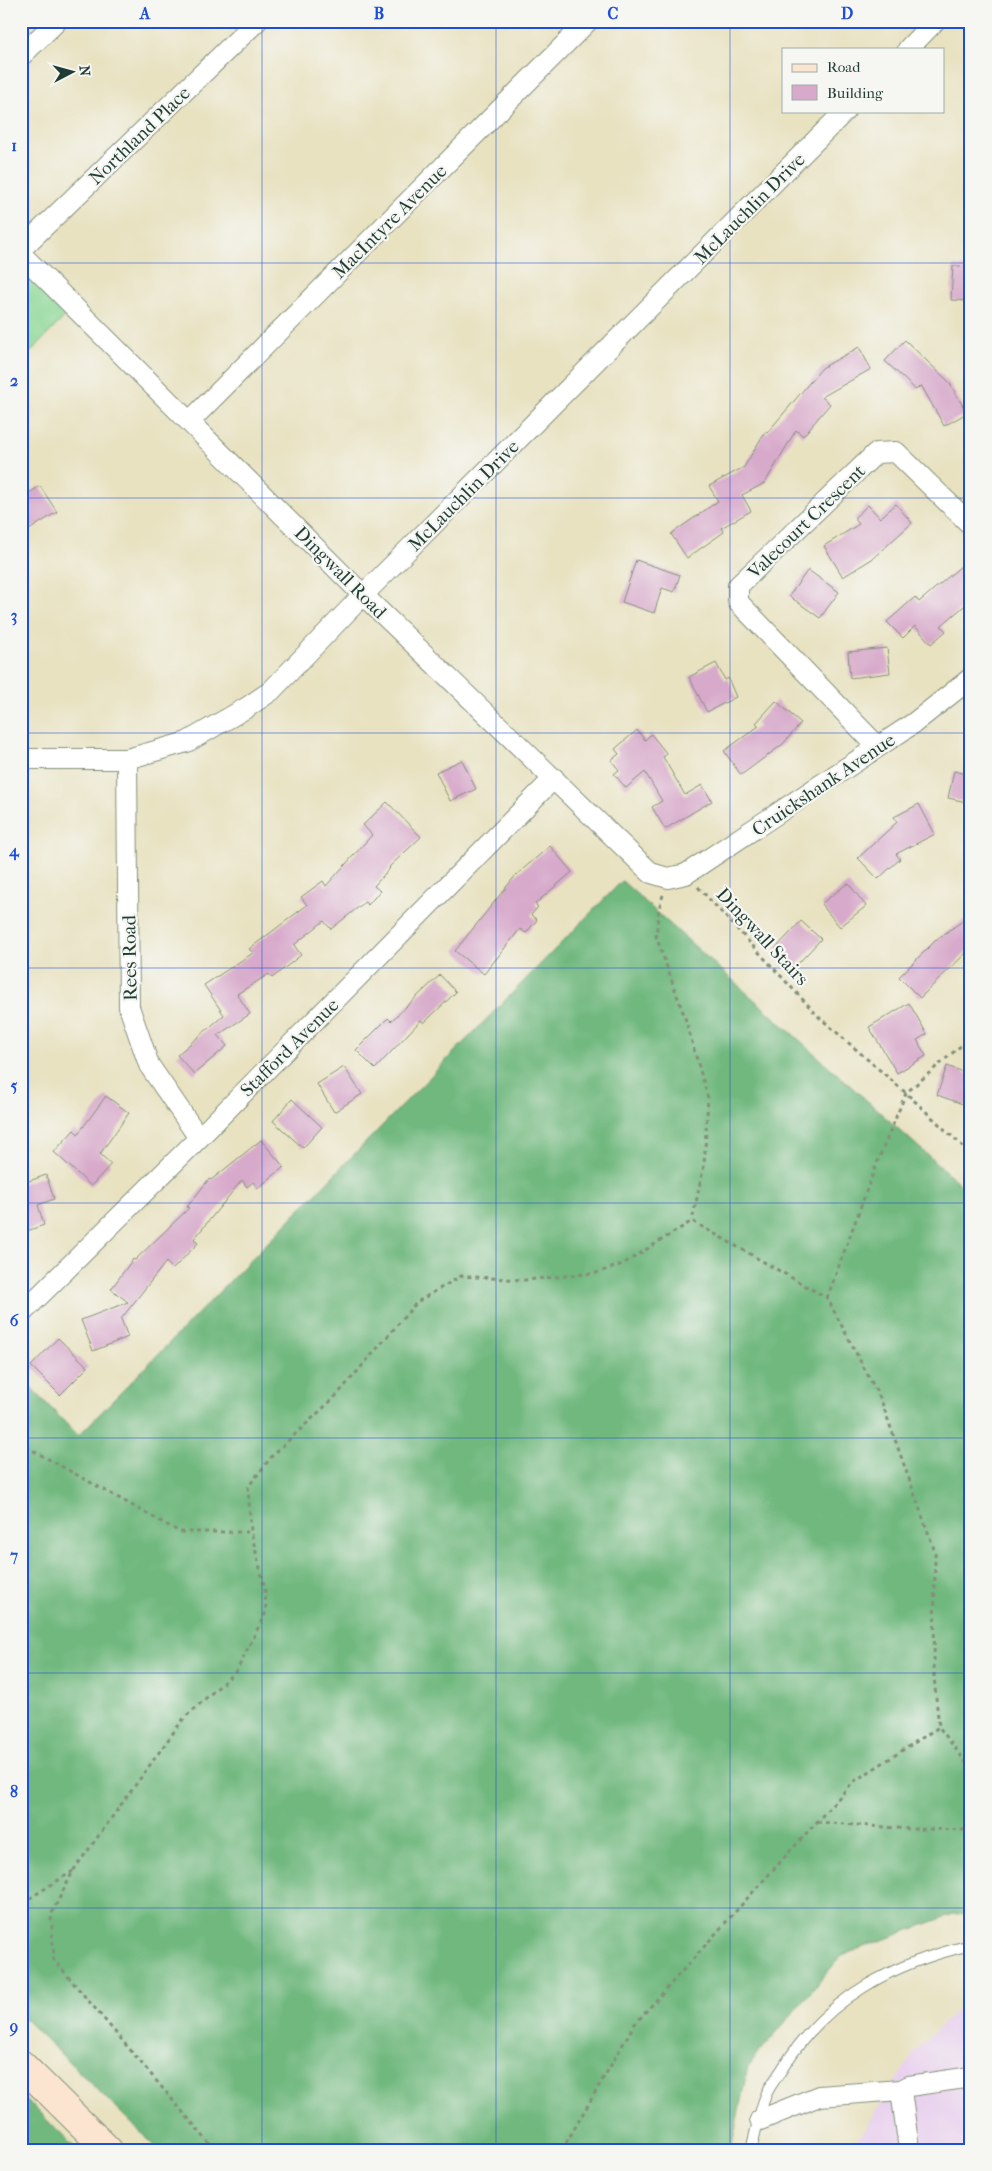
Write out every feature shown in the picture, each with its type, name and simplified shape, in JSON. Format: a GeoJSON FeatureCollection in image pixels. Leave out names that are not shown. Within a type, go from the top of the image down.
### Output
{"type":"FeatureCollection","features":[{"type":"Feature","properties":{"kind":"main road"},"geometry":{"type":"LineString","coordinates":[[21,2064],[108,2150]]}},
{"type":"Feature","properties":{"kind":"street"},"geometry":{"type":"LineString","coordinates":[[21,56],[57,21]]}},
{"type":"Feature","properties":{"kind":"street","name":"Northland Place"},"geometry":{"type":"LineString","coordinates":[[21,249],[257,21]]}},
{"type":"Feature","properties":{"kind":"street","name":"MacIntyre Avenue"},"geometry":{"type":"LineString","coordinates":[[190,421],[588,21]]}},
{"type":"Feature","properties":{"kind":"street"},"geometry":{"type":"LineString","coordinates":[[909,48],[935,21]]}},
{"type":"Feature","properties":{"kind":"street","name":"McLauchlin Drive"},"geometry":{"type":"LineString","coordinates":[[21,759],[127,759],[187,742],[271,691],[363,595],[844,112]]}},
{"type":"Feature","properties":{"kind":"street","name":"Dingwall Road"},"geometry":{"type":"LineString","coordinates":[[21,254],[363,595],[651,873],[677,876]]}},
{"type":"Feature","properties":{"kind":"street","name":"Valecourt Crescent"},"geometry":{"type":"LineString","coordinates":[[878,747],[738,602],[738,586],[876,453],[896,452],[971,525]]}},
{"type":"Feature","properties":{"kind":"street","name":"Cruickshank Avenue"},"geometry":{"type":"LineString","coordinates":[[677,876],[914,723],[971,678]]}},
{"type":"Feature","properties":{"kind":"street","name":"Rees Road"},"geometry":{"type":"LineString","coordinates":[[127,759],[129,1007],[149,1065],[199,1138]]}},
{"type":"Feature","properties":{"kind":"street","name":"Stafford Avenue"},"geometry":{"type":"LineString","coordinates":[[21,1314],[199,1138],[554,778]]}},
{"type":"Feature","properties":{"kind":"street"},"geometry":{"type":"LineString","coordinates":[[760,2120],[819,2096],[901,2090],[909,2086],[971,2077]]}},
{"type":"Feature","properties":{"kind":"street"},"geometry":{"type":"LineString","coordinates":[[901,2090],[909,2150]]}},
{"type":"Feature","properties":{"kind":"lane"},"geometry":{"type":"LineString","coordinates":[[751,2150],[766,2094],[796,2047],[840,2003],[886,1973],[936,1953],[971,1945]]}},
{"type":"Feature","properties":{"kind":"path","name":"Dingwall Stairs"},"geometry":{"type":"LineString","coordinates":[[677,876],[819,1017],[906,1093],[971,1154]]}},
{"type":"Feature","properties":{"kind":"path"},"geometry":{"type":"LineString","coordinates":[[214,2150],[54,1960],[51,1915],[73,1871],[184,1718],[237,1670],[266,1612],[265,1589],[251,1532],[248,1487],[272,1456],[337,1395],[417,1302],[460,1276],[525,1280],[596,1273],[623,1264],[692,1221],[704,1165],[708,1098],[685,1018],[656,936],[659,909],[677,876]]}},
{"type":"Feature","properties":{"kind":"path"},"geometry":{"type":"LineString","coordinates":[[827,1298],[875,1168],[906,1093],[971,1037]]}},
{"type":"Feature","properties":{"kind":"path"},"geometry":{"type":"LineString","coordinates":[[692,1221],[827,1298],[882,1400],[935,1552],[934,1677],[939,1727],[971,1768]]}},
{"type":"Feature","properties":{"kind":"path"},"geometry":{"type":"LineString","coordinates":[[21,1441],[23,1445],[180,1532],[251,1532]]}},
{"type":"Feature","properties":{"kind":"path"},"geometry":{"type":"LineString","coordinates":[[562,2150],[634,2025],[854,1782],[939,1727]]}},
{"type":"Feature","properties":{"kind":"path"},"geometry":{"type":"LineString","coordinates":[[816,1822],[910,1829],[971,1830]]}},
{"type":"Feature","properties":{"kind":"path"},"geometry":{"type":"LineString","coordinates":[[21,1897],[30,1898],[73,1871]]}},
{"type":"Feature","properties":{"kind":"shaded area"},"geometry":{"type":"Polygon","coordinates":[[[971,1995],[971,2150],[851,2150],[915,2051],[971,1995]]]}},
{"type":"Feature","properties":{"kind":"green space"},"geometry":{"type":"Polygon","coordinates":[[[21,254],[74,307],[21,362],[21,254]]]}},
{"type":"Feature","properties":{"kind":"green space"},"geometry":{"type":"Polygon","coordinates":[[[622,881],[971,1194],[971,1913],[953,1914],[842,1955],[748,2066],[731,2150],[159,2150],[21,2015],[21,1377],[78,1436],[622,881]]]}},
{"type":"Feature","properties":{"kind":"green space"},"geometry":{"type":"Polygon","coordinates":[[[21,2094],[77,2150],[21,2150],[21,2094]]]}},
{"type":"Feature","properties":{"kind":"building"},"geometry":{"type":"Polygon","coordinates":[[[953,266],[971,267],[971,301],[951,300],[953,266]]]}},
{"type":"Feature","properties":{"kind":"building"},"geometry":{"type":"Polygon","coordinates":[[[905,340],[949,382],[967,413],[944,426],[921,385],[916,390],[885,361],[905,340]]]}},
{"type":"Feature","properties":{"kind":"building"},"geometry":{"type":"Polygon","coordinates":[[[859,347],[871,369],[822,397],[830,404],[803,436],[796,430],[765,483],[742,495],[751,511],[721,528],[724,532],[687,558],[671,534],[718,501],[709,486],[744,467],[765,432],[767,433],[822,368],[859,347]]]}},
{"type":"Feature","properties":{"kind":"building"},"geometry":{"type":"Polygon","coordinates":[[[40,486],[57,512],[29,530],[21,517],[21,498],[40,486]]]}},
{"type":"Feature","properties":{"kind":"building"},"geometry":{"type":"Polygon","coordinates":[[[896,504],[912,523],[872,559],[843,577],[824,546],[859,524],[854,518],[868,505],[880,518],[896,504]]]}},
{"type":"Feature","properties":{"kind":"building"},"geometry":{"type":"Polygon","coordinates":[[[636,560],[680,575],[674,592],[662,588],[654,613],[622,602],[636,560]]]}},
{"type":"Feature","properties":{"kind":"building"},"geometry":{"type":"Polygon","coordinates":[[[961,566],[971,578],[971,600],[941,626],[946,631],[931,644],[915,626],[903,638],[887,622],[915,597],[919,602],[961,566]]]}},
{"type":"Feature","properties":{"kind":"building"},"geometry":{"type":"Polygon","coordinates":[[[808,570],[839,592],[820,618],[789,596],[808,570]]]}},
{"type":"Feature","properties":{"kind":"building"},"geometry":{"type":"Polygon","coordinates":[[[887,648],[890,673],[850,678],[848,652],[887,648]]]}},
{"type":"Feature","properties":{"kind":"building"},"geometry":{"type":"Polygon","coordinates":[[[716,663],[725,680],[728,678],[736,697],[707,712],[689,677],[716,663]]]}},
{"type":"Feature","properties":{"kind":"building"},"geometry":{"type":"Polygon","coordinates":[[[776,701],[801,723],[783,744],[741,775],[724,751],[759,726],[756,723],[776,701]]]}},
{"type":"Feature","properties":{"kind":"building"},"geometry":{"type":"Polygon","coordinates":[[[637,730],[645,740],[651,734],[667,754],[663,757],[685,795],[702,785],[712,801],[665,829],[652,807],[662,801],[645,772],[626,788],[614,774],[619,770],[611,760],[619,754],[615,749],[637,730]]]}},
{"type":"Feature","properties":{"kind":"building"},"geometry":{"type":"Polygon","coordinates":[[[462,760],[476,789],[450,801],[436,772],[462,760]]]}},
{"type":"Feature","properties":{"kind":"building"},"geometry":{"type":"Polygon","coordinates":[[[954,771],[971,775],[971,803],[948,798],[954,771]]]}},
{"type":"Feature","properties":{"kind":"building"},"geometry":{"type":"Polygon","coordinates":[[[387,802],[421,837],[389,867],[374,886],[380,891],[368,905],[365,902],[331,929],[324,921],[294,945],[301,955],[272,978],[269,974],[237,994],[250,1014],[218,1035],[227,1046],[194,1074],[177,1055],[224,1015],[204,985],[253,953],[249,949],[307,905],[301,897],[323,881],[326,886],[372,835],[363,825],[387,802]]]}},
{"type":"Feature","properties":{"kind":"building"},"geometry":{"type":"Polygon","coordinates":[[[919,804],[935,834],[896,854],[900,859],[878,879],[858,858],[897,822],[894,817],[919,804]]]}},
{"type":"Feature","properties":{"kind":"building"},"geometry":{"type":"Polygon","coordinates":[[[550,846],[572,872],[535,904],[538,907],[531,915],[537,920],[526,933],[520,929],[484,974],[455,951],[516,875],[550,846]]]}},
{"type":"Feature","properties":{"kind":"building"},"geometry":{"type":"Polygon","coordinates":[[[848,883],[866,906],[840,927],[821,904],[848,883]]]}},
{"type":"Feature","properties":{"kind":"building"},"geometry":{"type":"Polygon","coordinates":[[[971,915],[971,948],[920,998],[899,977],[937,939],[971,915]]]}},
{"type":"Feature","properties":{"kind":"building"},"geometry":{"type":"Polygon","coordinates":[[[801,921],[821,939],[795,967],[776,948],[801,921]]]}},
{"type":"Feature","properties":{"kind":"building"},"geometry":{"type":"Polygon","coordinates":[[[440,975],[456,992],[424,1023],[421,1020],[375,1069],[356,1050],[388,1018],[391,1021],[440,975]]]}},
{"type":"Feature","properties":{"kind":"building"},"geometry":{"type":"Polygon","coordinates":[[[909,1003],[927,1034],[917,1040],[926,1056],[897,1073],[869,1027],[909,1003]]]}},
{"type":"Feature","properties":{"kind":"building"},"geometry":{"type":"Polygon","coordinates":[[[947,1066],[971,1075],[971,1107],[937,1095],[947,1066]]]}},
{"type":"Feature","properties":{"kind":"building"},"geometry":{"type":"Polygon","coordinates":[[[344,1067],[362,1094],[334,1112],[317,1084],[344,1067]]]}},
{"type":"Feature","properties":{"kind":"building"},"geometry":{"type":"Polygon","coordinates":[[[106,1096],[129,1113],[100,1154],[111,1164],[91,1186],[54,1152],[74,1130],[78,1134],[106,1096]]]}},
{"type":"Feature","properties":{"kind":"building"},"geometry":{"type":"Polygon","coordinates":[[[292,1099],[322,1127],[303,1148],[273,1121],[292,1099]]]}},
{"type":"Feature","properties":{"kind":"building"},"geometry":{"type":"Polygon","coordinates":[[[261,1140],[284,1167],[258,1188],[253,1182],[247,1187],[242,1180],[194,1239],[198,1243],[173,1269],[166,1262],[121,1319],[128,1337],[93,1351],[81,1320],[128,1302],[111,1289],[133,1259],[135,1260],[189,1208],[187,1207],[209,1179],[211,1180],[261,1140]]]}},
{"type":"Feature","properties":{"kind":"building"},"geometry":{"type":"Polygon","coordinates":[[[46,1175],[54,1199],[38,1205],[44,1225],[21,1233],[21,1184],[46,1175]]]}},
{"type":"Feature","properties":{"kind":"building"},"geometry":{"type":"Polygon","coordinates":[[[58,1338],[88,1367],[60,1395],[31,1366],[58,1338]]]}}]}
